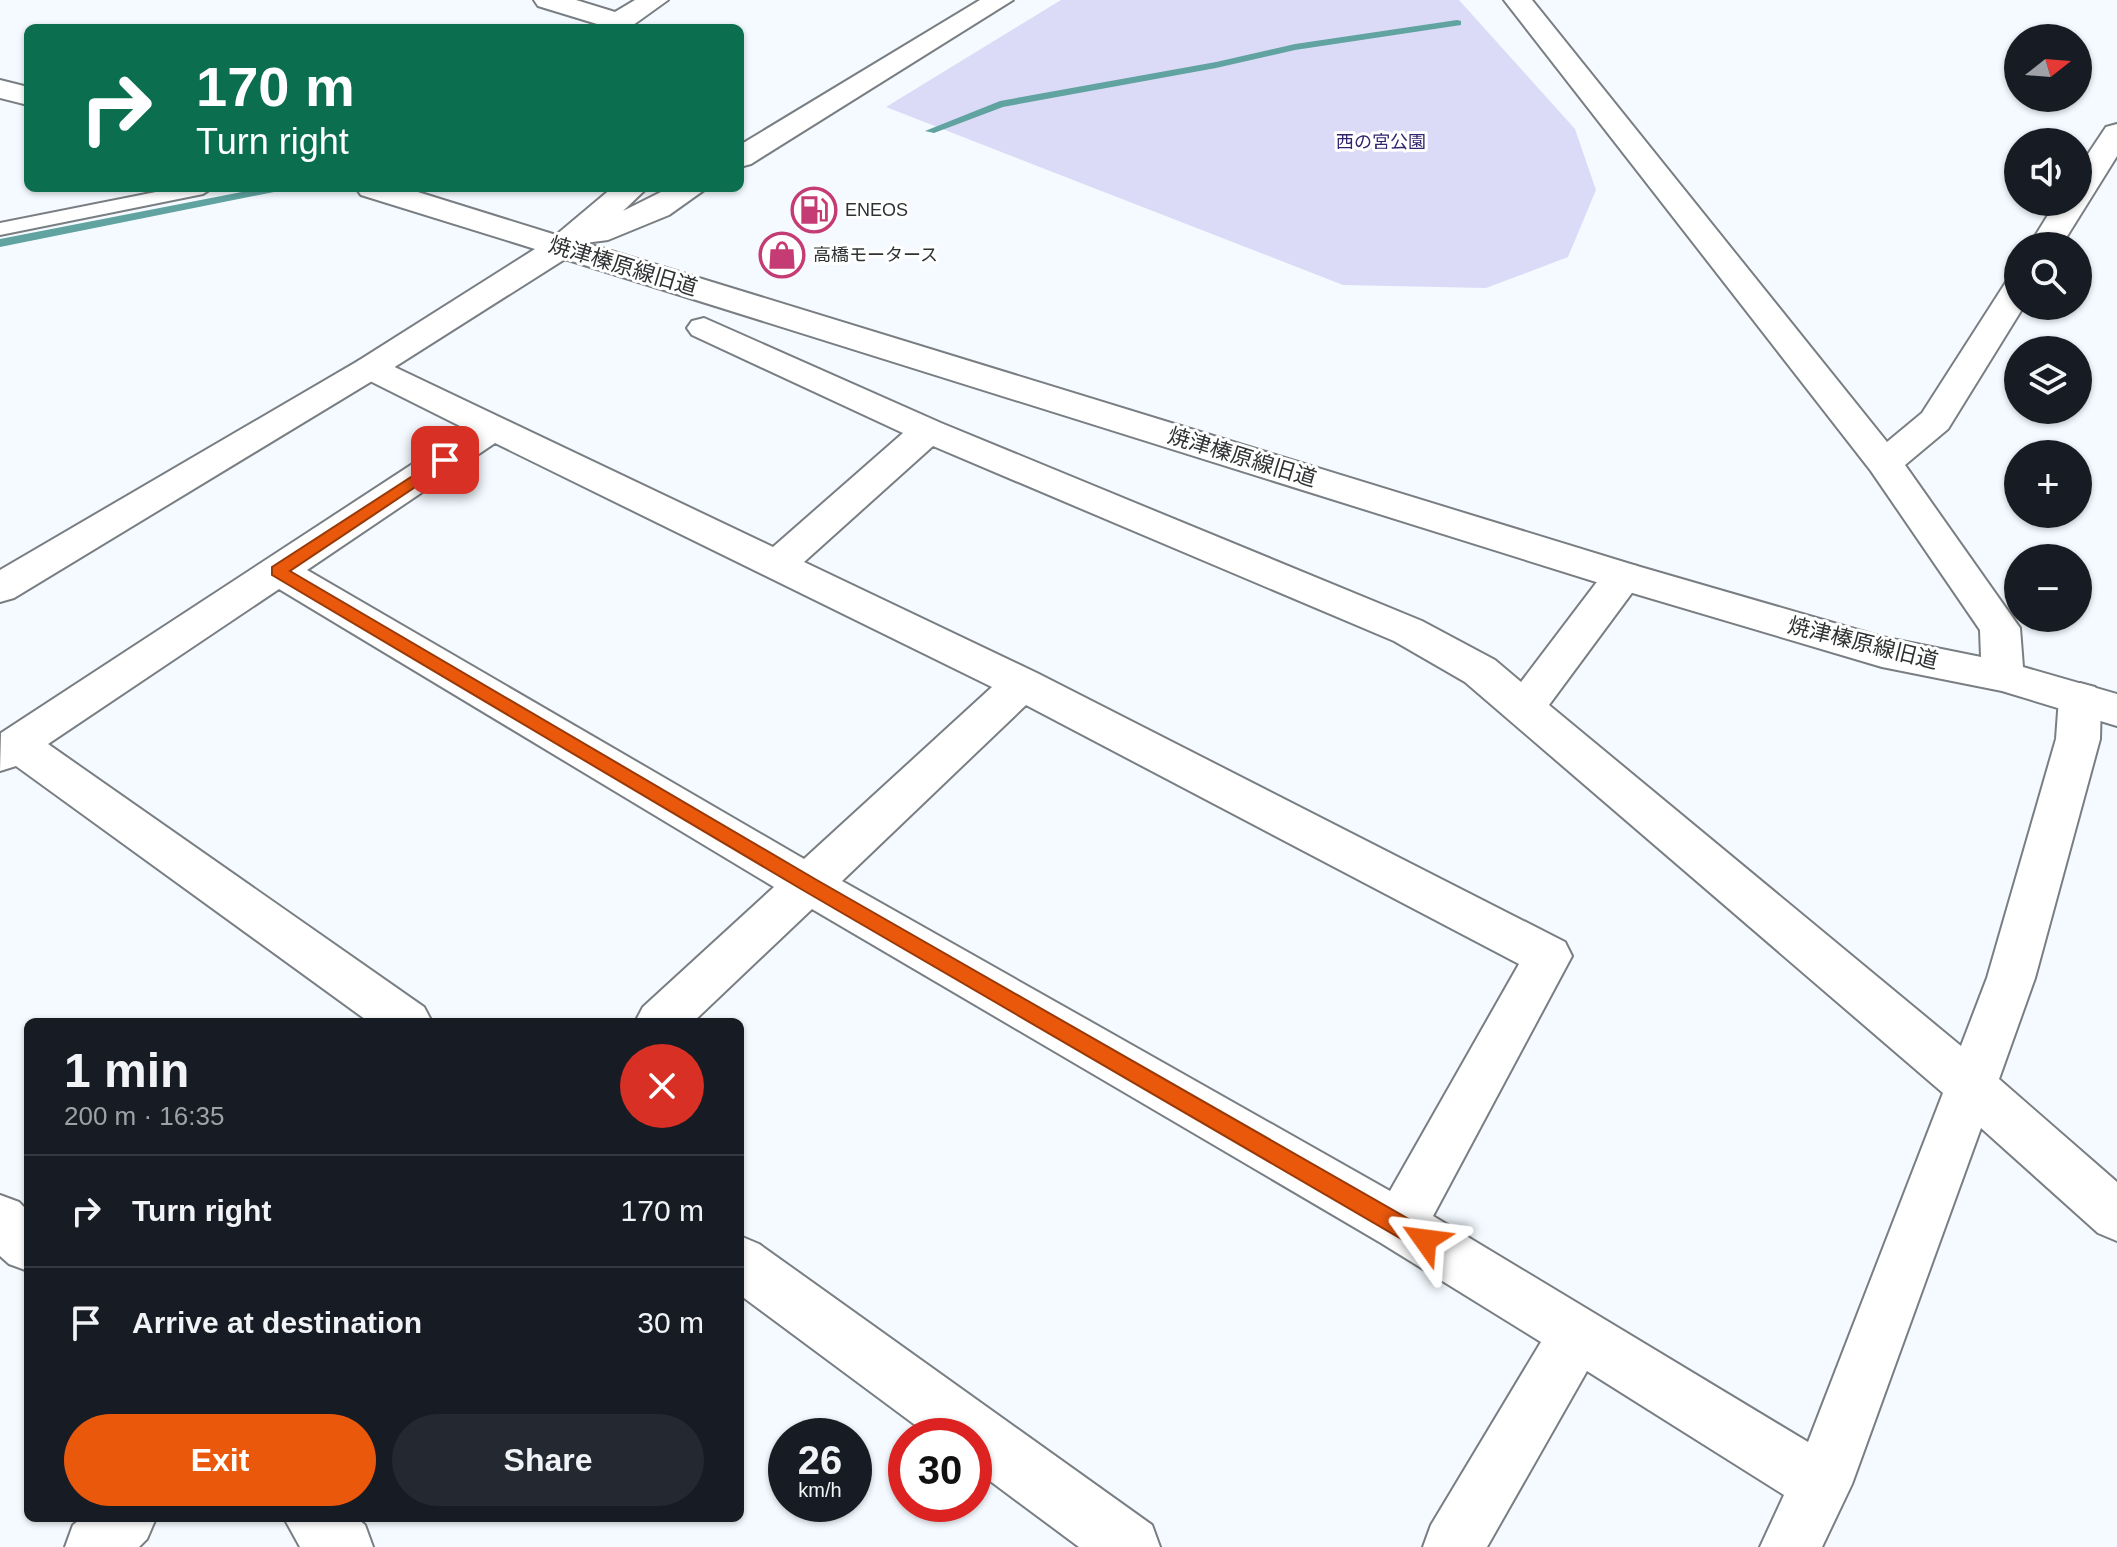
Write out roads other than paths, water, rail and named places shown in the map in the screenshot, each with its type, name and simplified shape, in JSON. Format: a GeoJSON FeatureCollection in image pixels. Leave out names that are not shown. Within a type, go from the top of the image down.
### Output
{"type":"FeatureCollection","features":[{"type":"Feature","properties":{"kind":"street"},"geometry":{"type":"LineString","coordinates":[[548,0],[611,24]]}},
{"type":"Feature","properties":{"kind":"street"},"geometry":{"type":"LineString","coordinates":[[616,24],[654,0]]}},
{"type":"Feature","properties":{"kind":"street"},"geometry":{"type":"LineString","coordinates":[[744,156],[999,0]]}},
{"type":"Feature","properties":{"kind":"street"},"geometry":{"type":"LineString","coordinates":[[1518,0],[1884,463],[2000,628],[2003,676]]}},
{"type":"Feature","properties":{"kind":"street"},"geometry":{"type":"LineString","coordinates":[[0,89],[24,95]]}},
{"type":"Feature","properties":{"kind":"street"},"geometry":{"type":"LineString","coordinates":[[2092,171],[2117,133]]}},
{"type":"Feature","properties":{"kind":"street","name":"焼津榛原線旧道"},"geometry":{"type":"LineString","coordinates":[[385,192],[1623,576],[1882,652],[2003,676],[2098,704]]}},
{"type":"Feature","properties":{"kind":"street"},"geometry":{"type":"LineString","coordinates":[[0,588],[370,368],[561,247],[626,192]]}},
{"type":"Feature","properties":{"kind":"street"},"geometry":{"type":"LineString","coordinates":[[561,247],[658,208],[684,192]]}},
{"type":"Feature","properties":{"kind":"street"},"geometry":{"type":"LineString","coordinates":[[1884,463],[1935,421],[2004,311]]}},
{"type":"Feature","properties":{"kind":"street"},"geometry":{"type":"LineString","coordinates":[[704,328],[928,431],[1408,631],[1480,671],[1972,1088],[2117,1216]]}},
{"type":"Feature","properties":{"kind":"street"},"geometry":{"type":"LineString","coordinates":[[370,368],[1022,684],[1548,956],[1400,1225]]}},
{"type":"Feature","properties":{"kind":"street"},"geometry":{"type":"LineString","coordinates":[[401,1018],[8,750],[493,428]]}},
{"type":"Feature","properties":{"kind":"street"},"geometry":{"type":"LineString","coordinates":[[777,565],[928,431]]}},
{"type":"Feature","properties":{"kind":"street"},"geometry":{"type":"LineString","coordinates":[[278,571],[808,884],[1400,1225],[1822,1484]]}},
{"type":"Feature","properties":{"kind":"street"},"geometry":{"type":"LineString","coordinates":[[1525,707],[1623,576]]}},
{"type":"Feature","properties":{"kind":"street"},"geometry":{"type":"LineString","coordinates":[[664,1018],[1022,684]]}},
{"type":"Feature","properties":{"kind":"street"},"geometry":{"type":"LineString","coordinates":[[1790,1547],[1822,1484],[1972,1088],[2011,978],[2078,739],[2098,704]]}},
{"type":"Feature","properties":{"kind":"street"},"geometry":{"type":"LineString","coordinates":[[0,1220],[24,1242]]}},
{"type":"Feature","properties":{"kind":"street"},"geometry":{"type":"LineString","coordinates":[[744,1265],[1130,1547]]}},
{"type":"Feature","properties":{"kind":"street"},"geometry":{"type":"LineString","coordinates":[[1453,1547],[1577,1334]]}},
{"type":"Feature","properties":{"kind":"street"},"geometry":{"type":"LineString","coordinates":[[95,1547],[122,1522]]}},
{"type":"Feature","properties":{"kind":"street"},"geometry":{"type":"LineString","coordinates":[[318,1522],[343,1547]]}},
{"type":"Feature","properties":{"kind":"lane"},"geometry":{"type":"LineString","coordinates":[[0,229],[183,192]]}},
{"type":"Feature","properties":{"kind":"waterway"},"geometry":{"type":"LineString","coordinates":[[930,131],[1000,104],[1216,65],[1295,47],[1457,23]]}},
{"type":"Feature","properties":{"kind":"waterway"},"geometry":{"type":"LineString","coordinates":[[0,243],[259,192]]}},
{"type":"Feature","properties":{"kind":"place","name":"ENEOS"},"geometry":{"type":"Point","coordinates":[814,210]}},
{"type":"Feature","properties":{"kind":"place","name":"高橋モータース"},"geometry":{"type":"Point","coordinates":[782,255]}},
{"type":"Feature","properties":{"kind":"park label","name":"西の宮公園"},"geometry":{"type":"Point","coordinates":[1381,142]}}]}
